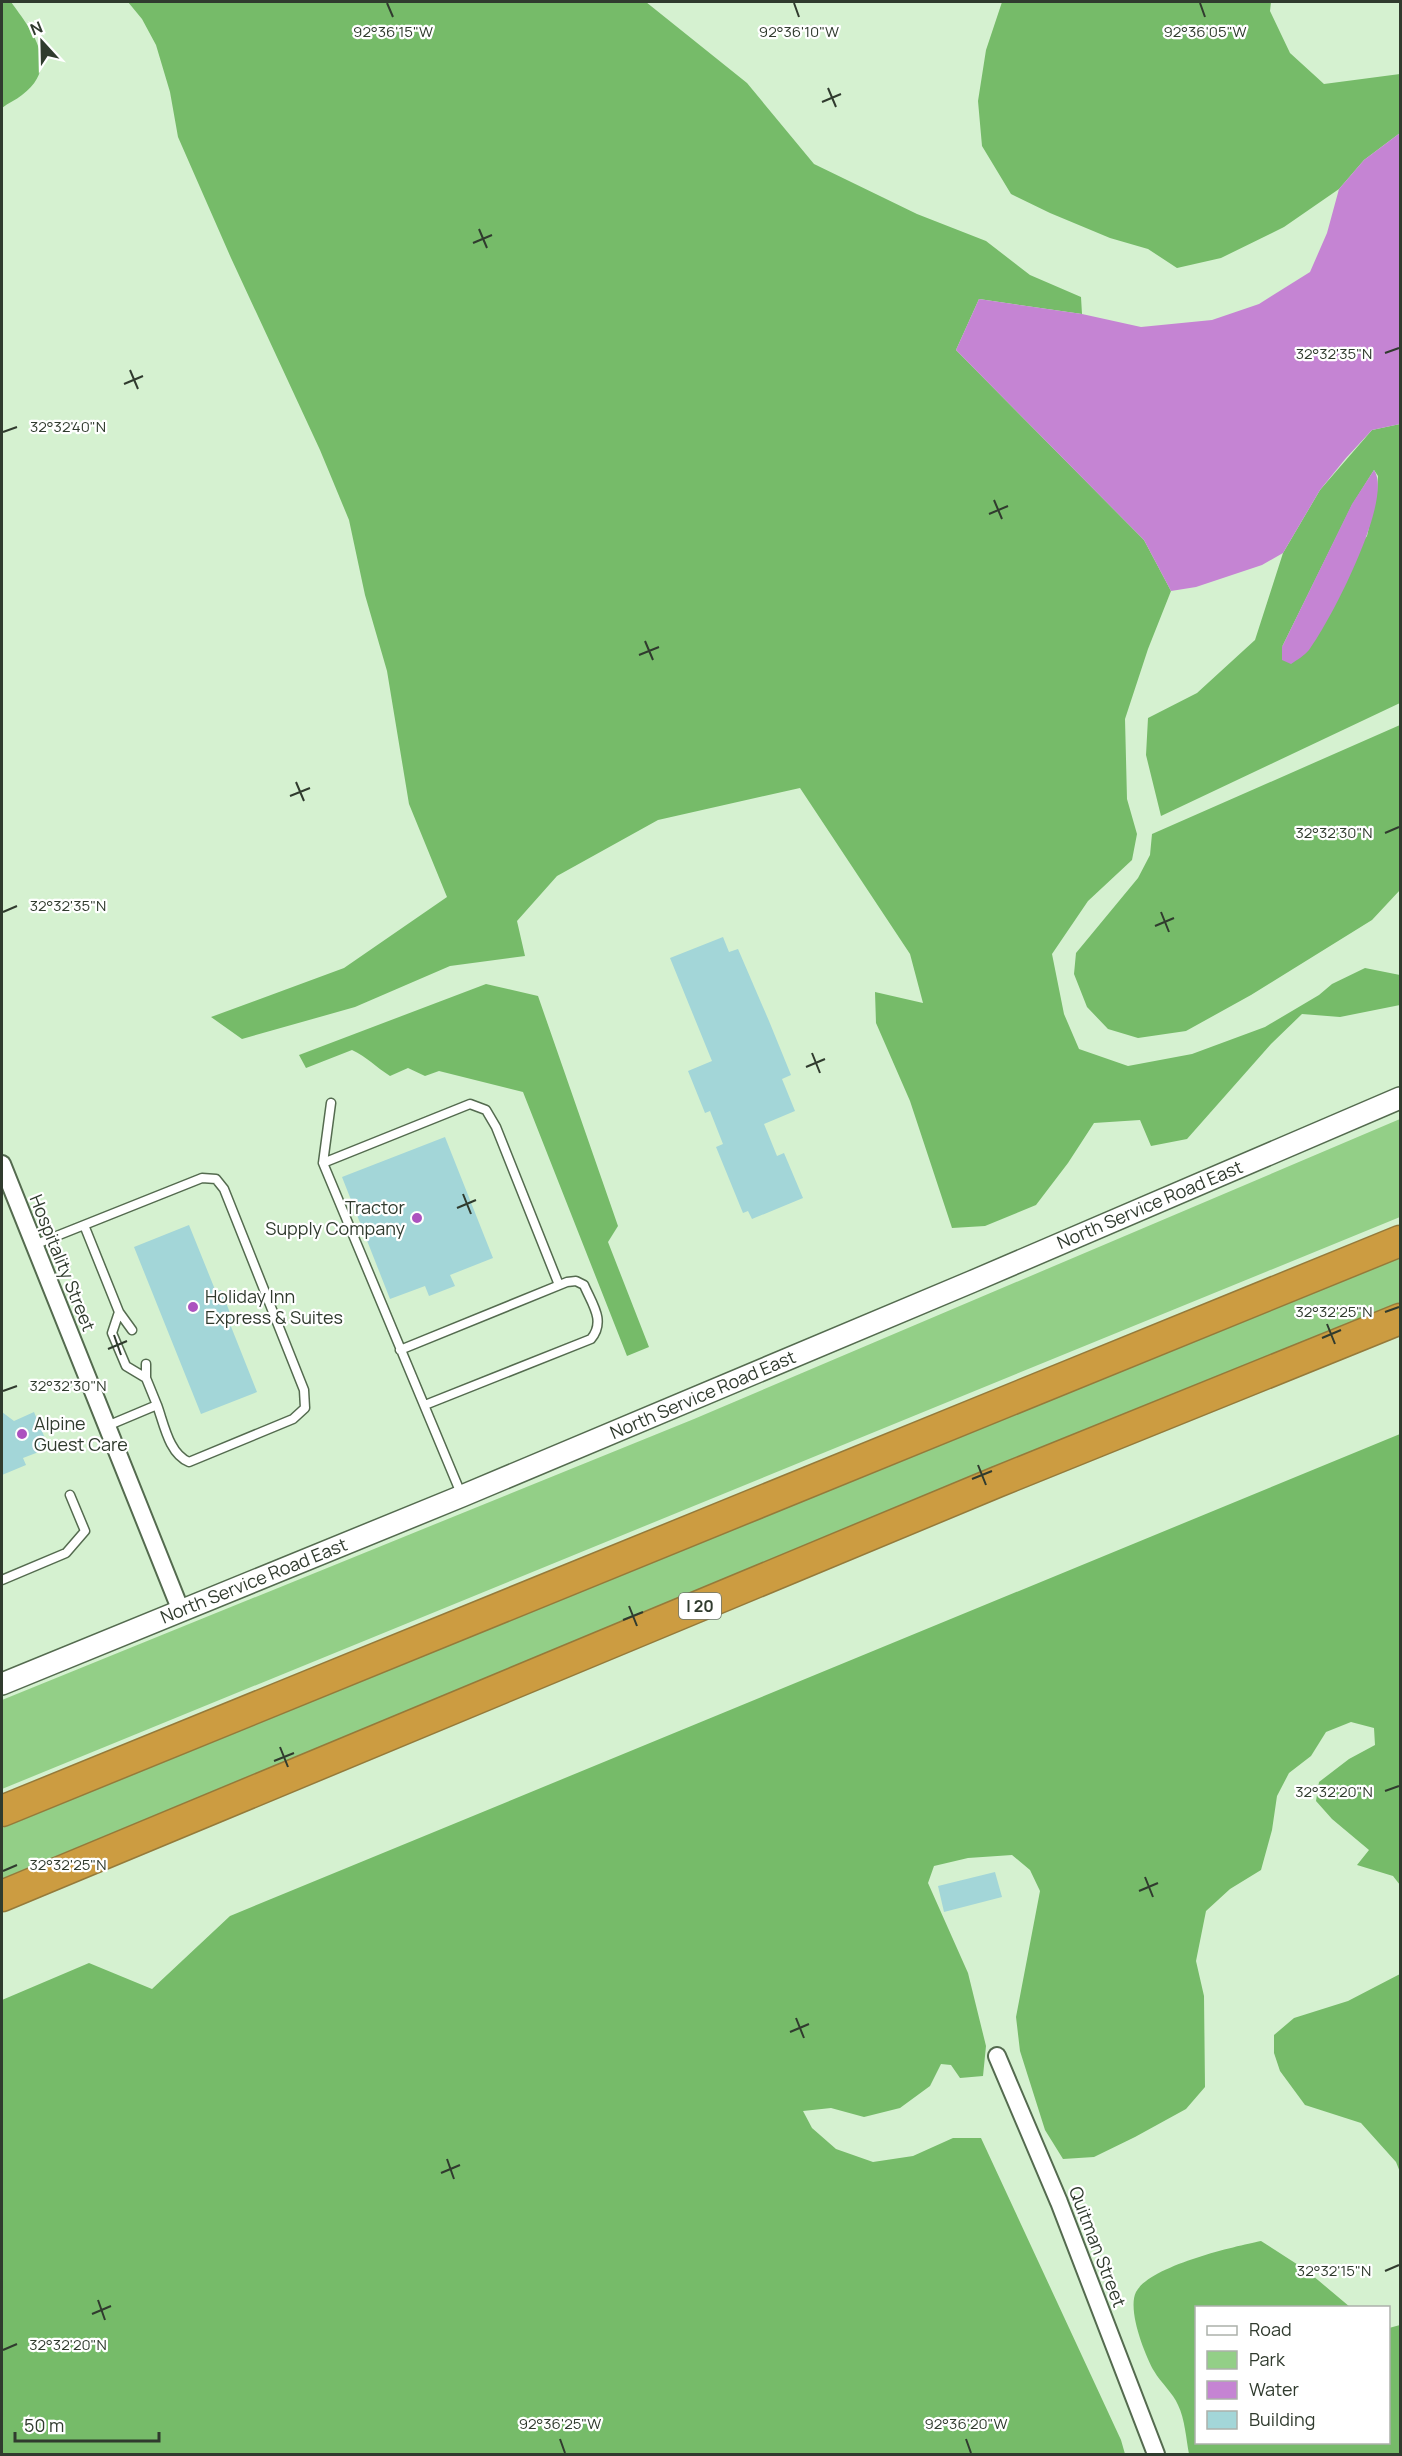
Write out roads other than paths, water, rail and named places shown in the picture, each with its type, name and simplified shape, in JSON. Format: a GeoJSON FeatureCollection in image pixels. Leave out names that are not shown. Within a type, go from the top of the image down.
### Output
{"type":"FeatureCollection","features":[{"type":"Feature","properties":{"kind":"highway"},"geometry":{"type":"LineString","coordinates":[[2,1811],[1401,1241]]}},
{"type":"Feature","properties":{"kind":"highway","name":"I 20"},"geometry":{"type":"LineString","coordinates":[[2,1896],[997,1482],[1401,1319]]}},
{"type":"Feature","properties":{"kind":"street","name":"North Service Road East"},"geometry":{"type":"LineString","coordinates":[[2,1684],[462,1496],[1401,1098]]}},
{"type":"Feature","properties":{"kind":"street","name":"Hospitality Street"},"geometry":{"type":"LineString","coordinates":[[2,1164],[181,1611]]}},
{"type":"Feature","properties":{"kind":"street","name":"Quitman Street"},"geometry":{"type":"LineString","coordinates":[[997,2056],[1059,2202],[1156,2454]]}},
{"type":"Feature","properties":{"kind":"lane"},"geometry":{"type":"LineString","coordinates":[[331,1103],[324,1162],[462,1496]]}},
{"type":"Feature","properties":{"kind":"lane"},"geometry":{"type":"LineString","coordinates":[[324,1162],[471,1104],[486,1110],[496,1127],[559,1285]]}},
{"type":"Feature","properties":{"kind":"lane"},"geometry":{"type":"LineString","coordinates":[[34,1245],[202,1178],[216,1179],[224,1188],[304,1390],[305,1408],[293,1419],[189,1462],[181,1459],[175,1452],[146,1378],[146,1364]]}},
{"type":"Feature","properties":{"kind":"lane"},"geometry":{"type":"LineString","coordinates":[[84,1225],[119,1312],[132,1330]]}},
{"type":"Feature","properties":{"kind":"lane"},"geometry":{"type":"LineString","coordinates":[[400,1350],[559,1285],[576,1281],[584,1285],[599,1322],[597,1332],[591,1339],[425,1405]]}},
{"type":"Feature","properties":{"kind":"lane"},"geometry":{"type":"LineString","coordinates":[[119,1312],[112,1333],[126,1366],[146,1378]]}},
{"type":"Feature","properties":{"kind":"lane"},"geometry":{"type":"LineString","coordinates":[[107,1426],[157,1405]]}},
{"type":"Feature","properties":{"kind":"lane"},"geometry":{"type":"LineString","coordinates":[[2,1580],[66,1553],[85,1531],[70,1495]]}},
{"type":"Feature","properties":{"kind":"water"},"geometry":{"type":"Polygon","coordinates":[[[1400,133],[1400,424],[1372,430],[1346,458],[1320,490],[1283,553],[1262,565],[1196,587],[1171,591],[1144,540],[956,350],[979,299],[1082,314],[1141,327],[1212,320],[1259,304],[1310,272],[1327,233],[1339,189],[1364,160],[1400,133]]]}},
{"type":"Feature","properties":{"kind":"water"},"geometry":{"type":"Polygon","coordinates":[[[1374,470],[1378,485],[1375,506],[1368,532],[1344,588],[1309,650],[1291,664],[1282,660],[1282,647],[1352,504],[1374,470]]]}},
{"type":"Feature","properties":{"kind":"place","name":"Tractor Supply Company"},"geometry":{"type":"Point","coordinates":[417,1218]}},
{"type":"Feature","properties":{"kind":"place","name":"Holiday Inn Express & Suites"},"geometry":{"type":"Point","coordinates":[193,1307]}},
{"type":"Feature","properties":{"kind":"place","name":"Alpine Guest Care"},"geometry":{"type":"Point","coordinates":[22,1434]}}]}
